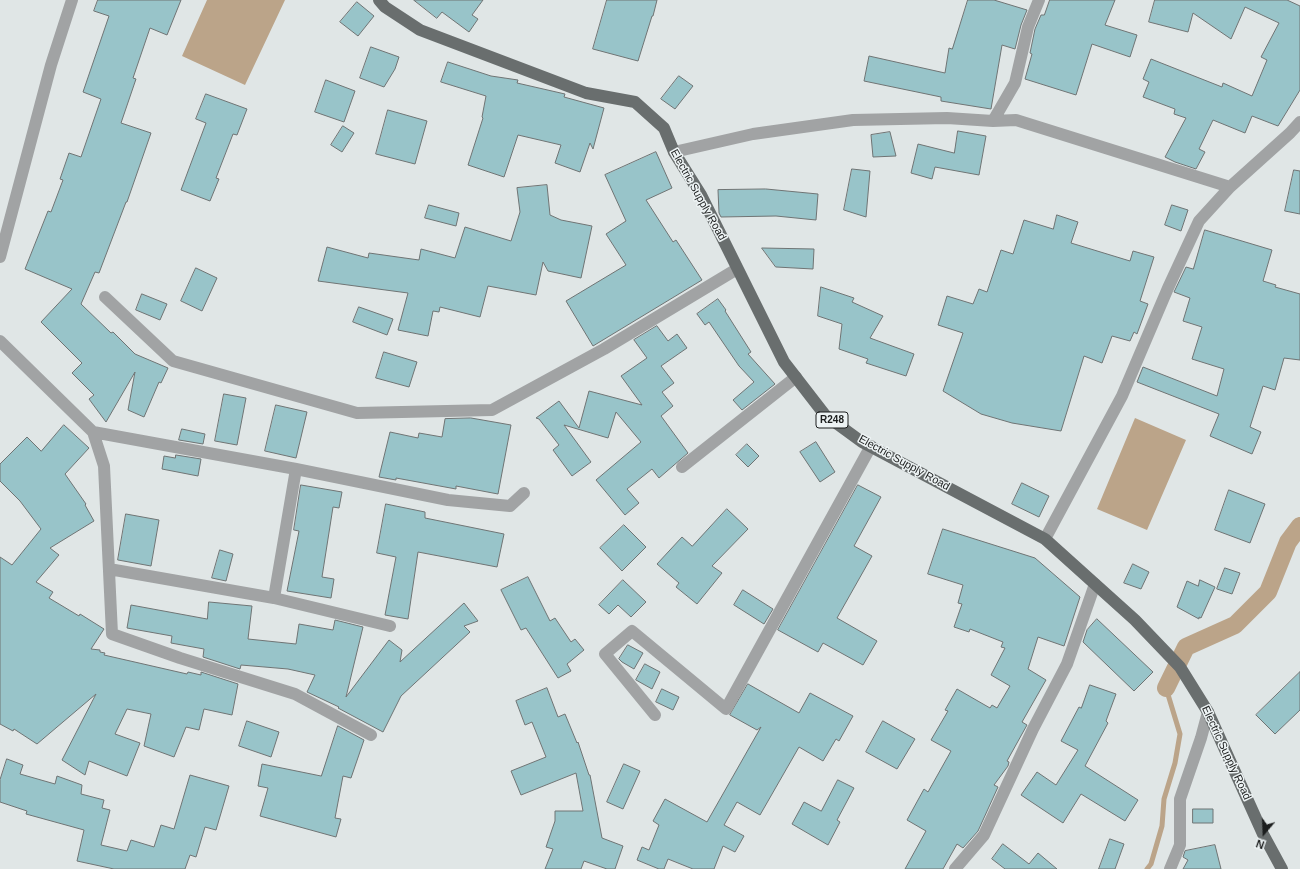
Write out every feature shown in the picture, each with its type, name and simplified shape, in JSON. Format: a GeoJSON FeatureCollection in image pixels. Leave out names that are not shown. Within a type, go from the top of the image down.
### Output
{"type":"FeatureCollection","features":[{"type":"Feature","properties":{"kind":"main road","name":"Electric Supply Road"},"geometry":{"type":"LineString","coordinates":[[385,2],[420,30],[586,93],[635,102],[664,128],[674,152],[701,195],[784,362],[825,415],[862,442],[1045,539],[1135,620],[1180,667],[1208,712],[1263,834],[1282,869]]}},
{"type":"Feature","properties":{"kind":"street"},"geometry":{"type":"LineString","coordinates":[[0,257],[51,65],[72,0]]}},
{"type":"Feature","properties":{"kind":"street"},"geometry":{"type":"LineString","coordinates":[[993,121],[1015,83],[1028,27],[1039,0]]}},
{"type":"Feature","properties":{"kind":"street"},"geometry":{"type":"LineString","coordinates":[[674,152],[753,134],[853,120],[947,118],[993,121],[1016,120],[1230,187]]}},
{"type":"Feature","properties":{"kind":"street"},"geometry":{"type":"LineString","coordinates":[[1045,539],[1122,396],[1168,288],[1199,221],[1230,187],[1290,133],[1300,122]]}},
{"type":"Feature","properties":{"kind":"street"},"geometry":{"type":"LineString","coordinates":[[105,297],[173,361],[357,413],[492,410],[604,349],[737,268]]}},
{"type":"Feature","properties":{"kind":"street"},"geometry":{"type":"LineString","coordinates":[[0,341],[93,432],[104,466],[112,634],[180,658],[295,694],[371,735]]}},
{"type":"Feature","properties":{"kind":"street"},"geometry":{"type":"LineString","coordinates":[[682,467],[796,377]]}},
{"type":"Feature","properties":{"kind":"street"},"geometry":{"type":"LineString","coordinates":[[93,432],[296,469],[448,500],[510,506],[524,493]]}},
{"type":"Feature","properties":{"kind":"street"},"geometry":{"type":"LineString","coordinates":[[655,715],[605,654],[632,631],[726,709],[871,446]]}},
{"type":"Feature","properties":{"kind":"street"},"geometry":{"type":"LineString","coordinates":[[274,598],[296,469]]}},
{"type":"Feature","properties":{"kind":"street"},"geometry":{"type":"LineString","coordinates":[[109,569],[274,598],[390,626]]}},
{"type":"Feature","properties":{"kind":"street"},"geometry":{"type":"LineString","coordinates":[[955,869],[984,834],[1033,729],[1067,664],[1095,584]]}},
{"type":"Feature","properties":{"kind":"street"},"geometry":{"type":"LineString","coordinates":[[1170,869],[1180,845],[1180,798],[1201,738],[1208,712]]}},
{"type":"Feature","properties":{"kind":"shaded area"},"geometry":{"type":"Polygon","coordinates":[[[207,0],[285,0],[245,85],[182,56],[207,0]]]}},
{"type":"Feature","properties":{"kind":"shaded area"},"geometry":{"type":"Polygon","coordinates":[[[1135,418],[1186,440],[1147,530],[1097,509],[1135,418]]]}},
{"type":"Feature","properties":{"kind":"building"},"geometry":{"type":"Polygon","coordinates":[[[98,0],[181,0],[167,35],[150,28],[133,78],[136,79],[121,123],[151,133],[127,202],[99,273],[95,272],[81,304],[135,354],[168,368],[161,383],[159,382],[144,417],[128,410],[135,372],[106,422],[89,399],[94,395],[72,373],[82,363],[41,322],[72,289],[25,269],[48,211],[51,212],[63,180],[60,179],[69,153],[81,157],[101,99],[83,92],[109,16],[94,11],[98,0]]]}},
{"type":"Feature","properties":{"kind":"building"},"geometry":{"type":"Polygon","coordinates":[[[414,0],[483,0],[472,15],[478,19],[469,32],[442,12],[437,18],[414,0]]]}},
{"type":"Feature","properties":{"kind":"building"},"geometry":{"type":"Polygon","coordinates":[[[607,0],[657,0],[638,61],[593,49],[607,0]]]}},
{"type":"Feature","properties":{"kind":"building"},"geometry":{"type":"Polygon","coordinates":[[[968,0],[994,0],[1027,10],[1021,25],[1015,49],[1002,45],[991,109],[941,101],[941,97],[864,81],[869,56],[945,73],[949,48],[952,49],[968,0]]]}},
{"type":"Feature","properties":{"kind":"building"},"geometry":{"type":"Polygon","coordinates":[[[1050,0],[1115,0],[1105,25],[1137,35],[1130,57],[1092,44],[1076,95],[1025,79],[1032,54],[1030,53],[1035,29],[1041,15],[1044,15],[1050,0]]]}},
{"type":"Feature","properties":{"kind":"building"},"geometry":{"type":"Polygon","coordinates":[[[1155,0],[1287,0],[1300,6],[1300,90],[1278,126],[1252,116],[1245,133],[1213,120],[1199,149],[1205,152],[1196,169],[1165,157],[1186,118],[1174,114],[1175,109],[1143,97],[1149,82],[1143,79],[1151,59],[1222,87],[1223,83],[1252,96],[1267,60],[1261,57],[1279,23],[1245,7],[1231,39],[1193,13],[1188,32],[1149,22],[1155,0]]]}},
{"type":"Feature","properties":{"kind":"building"},"geometry":{"type":"Polygon","coordinates":[[[357,2],[374,16],[358,36],[340,22],[357,2]]]}},
{"type":"Feature","properties":{"kind":"building"},"geometry":{"type":"Polygon","coordinates":[[[371,47],[399,57],[395,69],[384,87],[360,78],[371,47]]]}},
{"type":"Feature","properties":{"kind":"building"},"geometry":{"type":"Polygon","coordinates":[[[448,62],[491,76],[518,80],[517,83],[565,94],[564,97],[604,108],[593,149],[590,143],[580,172],[555,163],[561,145],[518,135],[504,177],[468,165],[483,118],[486,96],[441,82],[448,62]]]}},
{"type":"Feature","properties":{"kind":"building"},"geometry":{"type":"Polygon","coordinates":[[[679,76],[693,86],[675,109],[661,99],[679,76]]]}},
{"type":"Feature","properties":{"kind":"building"},"geometry":{"type":"Polygon","coordinates":[[[326,80],[355,91],[344,122],[315,112],[326,80]]]}},
{"type":"Feature","properties":{"kind":"building"},"geometry":{"type":"Polygon","coordinates":[[[206,94],[247,109],[237,135],[233,134],[216,178],[219,179],[210,201],[181,190],[206,123],[196,119],[206,94]]]}},
{"type":"Feature","properties":{"kind":"building"},"geometry":{"type":"Polygon","coordinates":[[[388,110],[427,121],[415,164],[376,154],[388,110]]]}},
{"type":"Feature","properties":{"kind":"building"},"geometry":{"type":"Polygon","coordinates":[[[343,126],[354,133],[342,152],[331,145],[343,126]]]}},
{"type":"Feature","properties":{"kind":"building"},"geometry":{"type":"Polygon","coordinates":[[[958,131],[986,136],[979,175],[935,167],[932,179],[911,173],[918,144],[954,153],[958,131]]]}},
{"type":"Feature","properties":{"kind":"building"},"geometry":{"type":"Polygon","coordinates":[[[890,132],[896,156],[873,157],[871,135],[890,132]]]}},
{"type":"Feature","properties":{"kind":"building"},"geometry":{"type":"Polygon","coordinates":[[[656,152],[672,188],[646,200],[673,242],[676,240],[702,280],[593,346],[566,301],[626,265],[606,234],[626,221],[605,175],[656,152]]]}},
{"type":"Feature","properties":{"kind":"building"},"geometry":{"type":"Polygon","coordinates":[[[852,169],[870,171],[866,217],[844,210],[852,169]]]}},
{"type":"Feature","properties":{"kind":"building"},"geometry":{"type":"Polygon","coordinates":[[[1294,170],[1300,171],[1300,214],[1285,211],[1294,170]]]}},
{"type":"Feature","properties":{"kind":"building"},"geometry":{"type":"Polygon","coordinates":[[[547,185],[550,215],[561,220],[592,226],[581,278],[548,271],[543,262],[536,295],[488,286],[480,317],[440,307],[439,312],[433,311],[428,336],[398,330],[408,293],[318,281],[327,247],[368,258],[369,253],[419,260],[421,249],[455,258],[465,227],[511,241],[520,212],[517,188],[547,185]]]}},
{"type":"Feature","properties":{"kind":"building"},"geometry":{"type":"Polygon","coordinates":[[[766,189],[818,194],[816,220],[776,216],[721,217],[719,213],[718,190],[766,189]]]}},
{"type":"Feature","properties":{"kind":"building"},"geometry":{"type":"Polygon","coordinates":[[[429,205],[459,213],[456,226],[425,218],[429,205]]]}},
{"type":"Feature","properties":{"kind":"building"},"geometry":{"type":"Polygon","coordinates":[[[1172,205],[1188,210],[1181,231],[1165,225],[1172,205]]]}},
{"type":"Feature","properties":{"kind":"building"},"geometry":{"type":"Polygon","coordinates":[[[1057,215],[1078,222],[1071,243],[1130,261],[1133,251],[1154,257],[1140,301],[1148,304],[1137,334],[1134,332],[1130,341],[1112,336],[1102,363],[1084,356],[1061,431],[1012,423],[981,414],[943,391],[963,333],[938,325],[947,296],[973,304],[979,289],[987,292],[1001,250],[1013,254],[1024,220],[1053,229],[1057,215]]]}},
{"type":"Feature","properties":{"kind":"building"},"geometry":{"type":"Polygon","coordinates":[[[1205,230],[1272,250],[1263,281],[1276,285],[1275,287],[1300,294],[1300,360],[1284,358],[1275,390],[1263,386],[1250,427],[1261,432],[1252,454],[1210,436],[1219,414],[1137,382],[1143,367],[1217,396],[1224,369],[1192,359],[1202,327],[1183,321],[1190,298],[1174,292],[1186,267],[1193,269],[1205,230]]]}},
{"type":"Feature","properties":{"kind":"building"},"geometry":{"type":"Polygon","coordinates":[[[762,248],[814,249],[813,269],[776,267],[762,248]]]}},
{"type":"Feature","properties":{"kind":"building"},"geometry":{"type":"Polygon","coordinates":[[[196,268],[217,278],[202,311],[181,301],[196,268]]]}},
{"type":"Feature","properties":{"kind":"building"},"geometry":{"type":"Polygon","coordinates":[[[821,287],[854,298],[852,302],[883,316],[870,338],[914,354],[906,376],[866,363],[868,359],[839,349],[842,324],[818,316],[821,287]]]}},
{"type":"Feature","properties":{"kind":"building"},"geometry":{"type":"Polygon","coordinates":[[[142,294],[167,304],[160,320],[136,310],[142,294]]]}},
{"type":"Feature","properties":{"kind":"building"},"geometry":{"type":"Polygon","coordinates":[[[718,299],[751,352],[748,354],[775,384],[742,410],[733,400],[754,382],[739,366],[709,322],[705,325],[697,314],[718,299]]]}},
{"type":"Feature","properties":{"kind":"building"},"geometry":{"type":"Polygon","coordinates":[[[359,307],[393,319],[387,335],[353,322],[359,307]]]}},
{"type":"Feature","properties":{"kind":"building"},"geometry":{"type":"Polygon","coordinates":[[[657,326],[668,341],[677,334],[687,348],[661,366],[674,383],[662,392],[673,406],[661,416],[688,453],[659,478],[652,469],[627,489],[639,503],[625,515],[596,480],[641,442],[616,412],[608,438],[564,425],[591,462],[572,476],[553,450],[559,445],[539,419],[536,418],[559,401],[579,428],[589,391],[642,405],[621,376],[647,358],[634,340],[657,326]]]}},
{"type":"Feature","properties":{"kind":"building"},"geometry":{"type":"Polygon","coordinates":[[[384,352],[417,362],[409,387],[376,378],[384,352]]]}},
{"type":"Feature","properties":{"kind":"building"},"geometry":{"type":"Polygon","coordinates":[[[224,394],[246,398],[237,445],[215,441],[224,394]]]}},
{"type":"Feature","properties":{"kind":"building"},"geometry":{"type":"Polygon","coordinates":[[[276,405],[307,412],[296,458],[265,451],[276,405]]]}},
{"type":"Feature","properties":{"kind":"building"},"geometry":{"type":"Polygon","coordinates":[[[471,418],[511,425],[498,494],[456,486],[456,489],[396,478],[396,480],[379,477],[390,432],[418,438],[419,433],[442,437],[445,419],[471,418]]]}},
{"type":"Feature","properties":{"kind":"building"},"geometry":{"type":"Polygon","coordinates":[[[64,425],[89,448],[65,474],[86,504],[85,505],[94,521],[50,548],[59,555],[36,582],[53,592],[49,598],[79,616],[80,614],[104,629],[91,649],[100,650],[100,652],[105,653],[104,655],[187,674],[188,672],[201,675],[201,672],[238,684],[232,715],[204,709],[199,730],[186,727],[174,757],[144,746],[151,714],[127,709],[115,734],[140,743],[127,776],[89,761],[85,775],[62,760],[96,694],[37,744],[14,729],[13,731],[0,724],[0,557],[12,565],[41,529],[20,501],[0,481],[0,464],[27,437],[41,451],[64,425]]]}},
{"type":"Feature","properties":{"kind":"building"},"geometry":{"type":"Polygon","coordinates":[[[182,429],[205,434],[203,444],[179,440],[182,429]]]}},
{"type":"Feature","properties":{"kind":"building"},"geometry":{"type":"Polygon","coordinates":[[[816,442],[835,472],[820,482],[800,452],[816,442]]]}},
{"type":"Feature","properties":{"kind":"building"},"geometry":{"type":"Polygon","coordinates":[[[747,444],[759,456],[748,467],[736,455],[747,444]]]}},
{"type":"Feature","properties":{"kind":"building"},"geometry":{"type":"Polygon","coordinates":[[[176,455],[201,459],[198,476],[162,469],[164,456],[175,458],[176,455]]]}},
{"type":"Feature","properties":{"kind":"building"},"geometry":{"type":"Polygon","coordinates":[[[1022,483],[1049,496],[1039,517],[1012,504],[1022,483]]]}},
{"type":"Feature","properties":{"kind":"building"},"geometry":{"type":"Polygon","coordinates":[[[301,485],[342,492],[339,508],[333,507],[322,577],[334,579],[331,598],[287,591],[299,531],[294,530],[301,485]]]}},
{"type":"Feature","properties":{"kind":"building"},"geometry":{"type":"Polygon","coordinates":[[[858,485],[881,497],[854,546],[872,556],[837,618],[877,641],[863,665],[823,643],[818,652],[778,630],[858,485]]]}},
{"type":"Feature","properties":{"kind":"building"},"geometry":{"type":"Polygon","coordinates":[[[1229,490],[1265,504],[1250,543],[1215,530],[1229,490]]]}},
{"type":"Feature","properties":{"kind":"building"},"geometry":{"type":"Polygon","coordinates":[[[386,504],[425,512],[425,518],[504,534],[497,567],[418,552],[408,619],[385,615],[396,557],[377,553],[386,504]]]}},
{"type":"Feature","properties":{"kind":"building"},"geometry":{"type":"Polygon","coordinates":[[[727,509],[748,529],[712,566],[722,573],[697,604],[676,587],[679,583],[657,564],[682,537],[692,546],[727,509]]]}},
{"type":"Feature","properties":{"kind":"building"},"geometry":{"type":"Polygon","coordinates":[[[126,514],[159,520],[151,566],[118,560],[126,514]]]}},
{"type":"Feature","properties":{"kind":"building"},"geometry":{"type":"Polygon","coordinates":[[[624,525],[646,547],[622,571],[600,548],[624,525]]]}},
{"type":"Feature","properties":{"kind":"building"},"geometry":{"type":"Polygon","coordinates":[[[943,529],[1035,558],[1080,597],[1064,646],[1038,637],[1028,669],[1046,680],[1022,722],[1027,725],[1007,761],[1009,762],[1008,766],[994,785],[998,787],[978,831],[963,848],[957,844],[943,869],[905,869],[926,831],[907,820],[924,789],[928,792],[951,751],[931,740],[948,711],[945,710],[957,689],[990,708],[992,705],[997,708],[1010,686],[991,675],[1005,648],[1001,647],[1003,642],[970,629],[969,632],[954,627],[962,604],[958,603],[963,585],[928,574],[943,529]]]}},
{"type":"Feature","properties":{"kind":"building"},"geometry":{"type":"Polygon","coordinates":[[[220,550],[233,554],[226,581],[212,578],[220,550]]]}},
{"type":"Feature","properties":{"kind":"building"},"geometry":{"type":"Polygon","coordinates":[[[1133,564],[1149,572],[1141,589],[1124,583],[1133,564]]]}},
{"type":"Feature","properties":{"kind":"building"},"geometry":{"type":"Polygon","coordinates":[[[1225,568],[1240,573],[1232,594],[1217,589],[1225,568]]]}},
{"type":"Feature","properties":{"kind":"building"},"geometry":{"type":"Polygon","coordinates":[[[528,577],[550,621],[555,618],[571,642],[575,639],[584,650],[567,664],[571,671],[558,678],[526,628],[521,630],[501,590],[528,577]]]}},
{"type":"Feature","properties":{"kind":"building"},"geometry":{"type":"Polygon","coordinates":[[[623,580],[646,602],[631,617],[618,605],[609,614],[599,605],[623,580]]]}},
{"type":"Feature","properties":{"kind":"building"},"geometry":{"type":"Polygon","coordinates":[[[1200,580],[1215,587],[1201,618],[1199,617],[1199,619],[1177,607],[1187,581],[1198,586],[1200,580]]]}},
{"type":"Feature","properties":{"kind":"building"},"geometry":{"type":"Polygon","coordinates":[[[743,590],[773,609],[764,624],[734,605],[743,590]]]}},
{"type":"Feature","properties":{"kind":"building"},"geometry":{"type":"Polygon","coordinates":[[[209,602],[252,606],[248,639],[296,644],[299,624],[333,630],[335,620],[363,627],[346,697],[389,640],[402,650],[400,662],[464,603],[478,621],[464,626],[470,632],[401,696],[383,732],[338,708],[339,707],[307,692],[315,675],[288,669],[241,665],[240,669],[203,657],[204,649],[171,643],[172,636],[127,628],[131,605],[207,619],[209,602]]]}},
{"type":"Feature","properties":{"kind":"building"},"geometry":{"type":"Polygon","coordinates":[[[1097,619],[1153,672],[1134,691],[1083,642],[1087,630],[1097,619]]]}},
{"type":"Feature","properties":{"kind":"building"},"geometry":{"type":"Polygon","coordinates":[[[628,645],[643,653],[634,669],[619,659],[628,645]]]}},
{"type":"Feature","properties":{"kind":"building"},"geometry":{"type":"Polygon","coordinates":[[[645,664],[660,672],[652,689],[636,680],[645,664]]]}},
{"type":"Feature","properties":{"kind":"building"},"geometry":{"type":"Polygon","coordinates":[[[1300,672],[1300,710],[1275,734],[1256,715],[1300,672]]]}},
{"type":"Feature","properties":{"kind":"building"},"geometry":{"type":"Polygon","coordinates":[[[748,684],[799,713],[810,693],[853,716],[839,741],[836,739],[823,761],[799,747],[760,815],[737,802],[724,825],[744,836],[735,852],[723,846],[714,869],[693,869],[668,859],[664,869],[659,869],[637,860],[642,847],[649,850],[659,825],[653,821],[665,799],[707,822],[761,727],[757,730],[730,715],[748,684]]]}},
{"type":"Feature","properties":{"kind":"building"},"geometry":{"type":"Polygon","coordinates":[[[1090,685],[1116,694],[1106,721],[1108,723],[1085,766],[1138,800],[1125,821],[1081,794],[1063,823],[1021,795],[1037,772],[1056,785],[1078,750],[1061,741],[1079,707],[1081,708],[1090,685]]]}},
{"type":"Feature","properties":{"kind":"building"},"geometry":{"type":"Polygon","coordinates":[[[547,688],[558,717],[565,714],[577,743],[578,742],[590,775],[602,838],[623,846],[615,869],[607,869],[584,861],[581,869],[545,869],[553,849],[546,847],[555,821],[555,811],[583,811],[576,773],[521,795],[511,771],[546,757],[532,722],[525,725],[516,701],[547,688]]]}},
{"type":"Feature","properties":{"kind":"building"},"geometry":{"type":"Polygon","coordinates":[[[662,689],[679,697],[673,710],[656,702],[662,689]]]}},
{"type":"Feature","properties":{"kind":"building"},"geometry":{"type":"Polygon","coordinates":[[[247,721],[279,732],[271,757],[239,746],[247,721]]]}},
{"type":"Feature","properties":{"kind":"building"},"geometry":{"type":"Polygon","coordinates":[[[883,721],[915,739],[897,769],[866,752],[883,721]]]}},
{"type":"Feature","properties":{"kind":"building"},"geometry":{"type":"Polygon","coordinates":[[[338,726],[364,740],[351,778],[343,776],[335,818],[341,819],[336,837],[260,816],[268,788],[258,786],[262,764],[321,776],[338,726]]]}},
{"type":"Feature","properties":{"kind":"building"},"geometry":{"type":"Polygon","coordinates":[[[7,759],[23,765],[20,774],[55,784],[57,776],[82,785],[81,794],[104,800],[102,808],[110,810],[101,845],[127,851],[131,840],[154,847],[161,825],[174,829],[190,775],[229,786],[216,830],[205,827],[196,857],[190,855],[185,869],[114,869],[77,861],[84,830],[26,814],[27,811],[0,802],[0,780],[7,759]]]}},
{"type":"Feature","properties":{"kind":"building"},"geometry":{"type":"Polygon","coordinates":[[[624,764],[640,771],[623,809],[607,802],[624,764]]]}},
{"type":"Feature","properties":{"kind":"building"},"geometry":{"type":"Polygon","coordinates":[[[838,780],[854,788],[837,820],[840,822],[828,845],[792,824],[804,802],[821,811],[838,780]]]}},
{"type":"Feature","properties":{"kind":"building"},"geometry":{"type":"Polygon","coordinates":[[[1193,809],[1213,809],[1213,823],[1193,823],[1193,809]]]}},
{"type":"Feature","properties":{"kind":"building"},"geometry":{"type":"Polygon","coordinates":[[[1110,839],[1124,844],[1115,869],[1099,869],[1110,839]]]}},
{"type":"Feature","properties":{"kind":"building"},"geometry":{"type":"Polygon","coordinates":[[[1003,844],[1029,864],[1038,853],[1057,869],[1005,869],[992,859],[1003,844]]]}},
{"type":"Feature","properties":{"kind":"building"},"geometry":{"type":"Polygon","coordinates":[[[1215,845],[1221,869],[1183,869],[1188,860],[1183,857],[1185,851],[1215,845]]]}},
{"type":"Feature","properties":{"kind":"waterway"},"geometry":{"type":"LineString","coordinates":[[1166,688],[1186,647],[1235,625],[1268,592],[1288,542],[1300,526]]}},
{"type":"Feature","properties":{"kind":"waterway"},"geometry":{"type":"LineString","coordinates":[[1147,869],[1151,864],[1162,826],[1164,799],[1175,763],[1180,734],[1166,688]]}}]}
